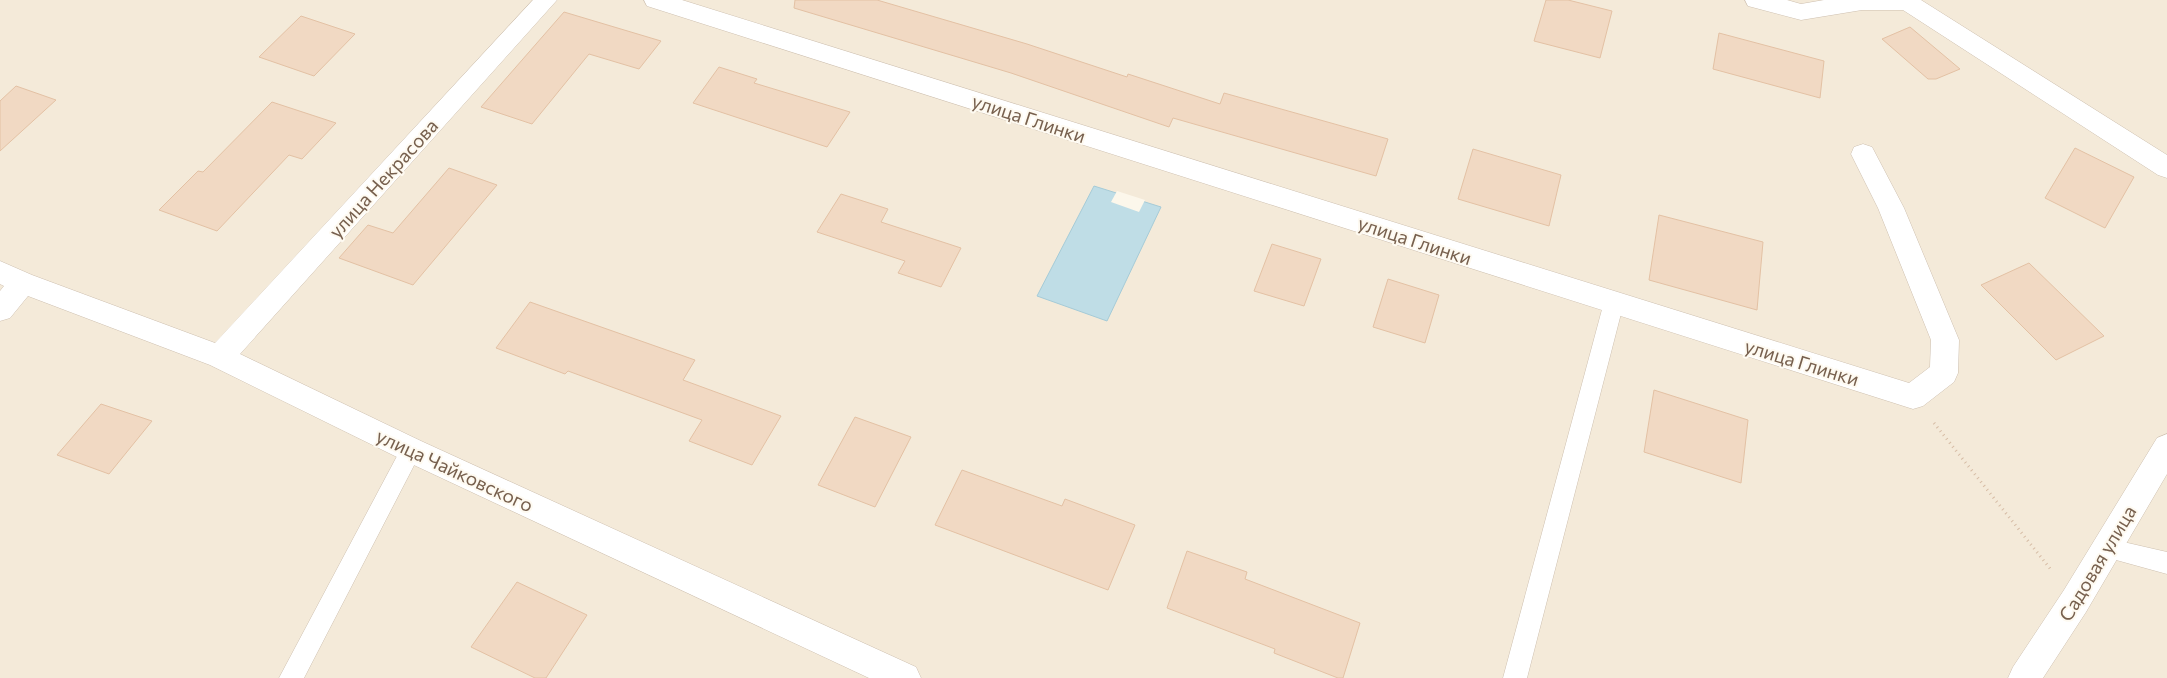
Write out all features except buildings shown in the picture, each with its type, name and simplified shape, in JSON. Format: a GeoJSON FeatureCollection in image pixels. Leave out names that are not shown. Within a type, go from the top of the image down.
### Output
{"type":"FeatureCollection","features":[{"type":"Feature","properties":{"kind":"street","name":"улица Некрасова"},"geometry":{"type":"LineString","coordinates":[[220,357],[546,0]]}},
{"type":"Feature","properties":{"kind":"street","name":"улица Глинки"},"geometry":{"type":"LineString","coordinates":[[655,0],[1913,397]]}},
{"type":"Feature","properties":{"kind":"street"},"geometry":{"type":"LineString","coordinates":[[1756,0],[1800,12],[1862,2],[1907,2],[2167,168]]}},
{"type":"Feature","properties":{"kind":"street"},"geometry":{"type":"LineString","coordinates":[[1863,154],[1891,208],[1945,340],[1944,373],[1913,397]]}},
{"type":"Feature","properties":{"kind":"street","name":"улица Чайковского"},"geometry":{"type":"LineString","coordinates":[[12,278],[220,357],[411,450],[905,678]]}},
{"type":"Feature","properties":{"kind":"street"},"geometry":{"type":"LineString","coordinates":[[0,310],[12,278]]}},
{"type":"Feature","properties":{"kind":"street","name":"Садовая улица"},"geometry":{"type":"LineString","coordinates":[[2024,678],[2075,600],[2167,447]]}},
{"type":"Feature","properties":{"kind":"lane"},"geometry":{"type":"LineString","coordinates":[[1515,678],[1614,302]]}},
{"type":"Feature","properties":{"kind":"lane"},"geometry":{"type":"LineString","coordinates":[[291,678],[411,450]]}},
{"type":"Feature","properties":{"kind":"lane"},"geometry":{"type":"LineString","coordinates":[[2106,548],[2167,563]]}},
{"type":"Feature","properties":{"kind":"path"},"geometry":{"type":"LineString","coordinates":[[1913,397],[2075,600]]}},
{"type":"Feature","properties":{"kind":"shaded area"},"geometry":{"type":"Polygon","coordinates":[[[0,0],[2167,0],[2167,678],[0,678],[0,0]]]}},
{"type":"Feature","properties":{"kind":"water"},"geometry":{"type":"Polygon","coordinates":[[[1094,186],[1161,207],[1107,321],[1037,296],[1094,186]]]}},
{"type":"Feature","properties":{"kind":"pier"},"geometry":{"type":"Polygon","coordinates":[[[1117,191],[1145,200],[1139,212],[1111,202],[1117,191]]]}}]}
